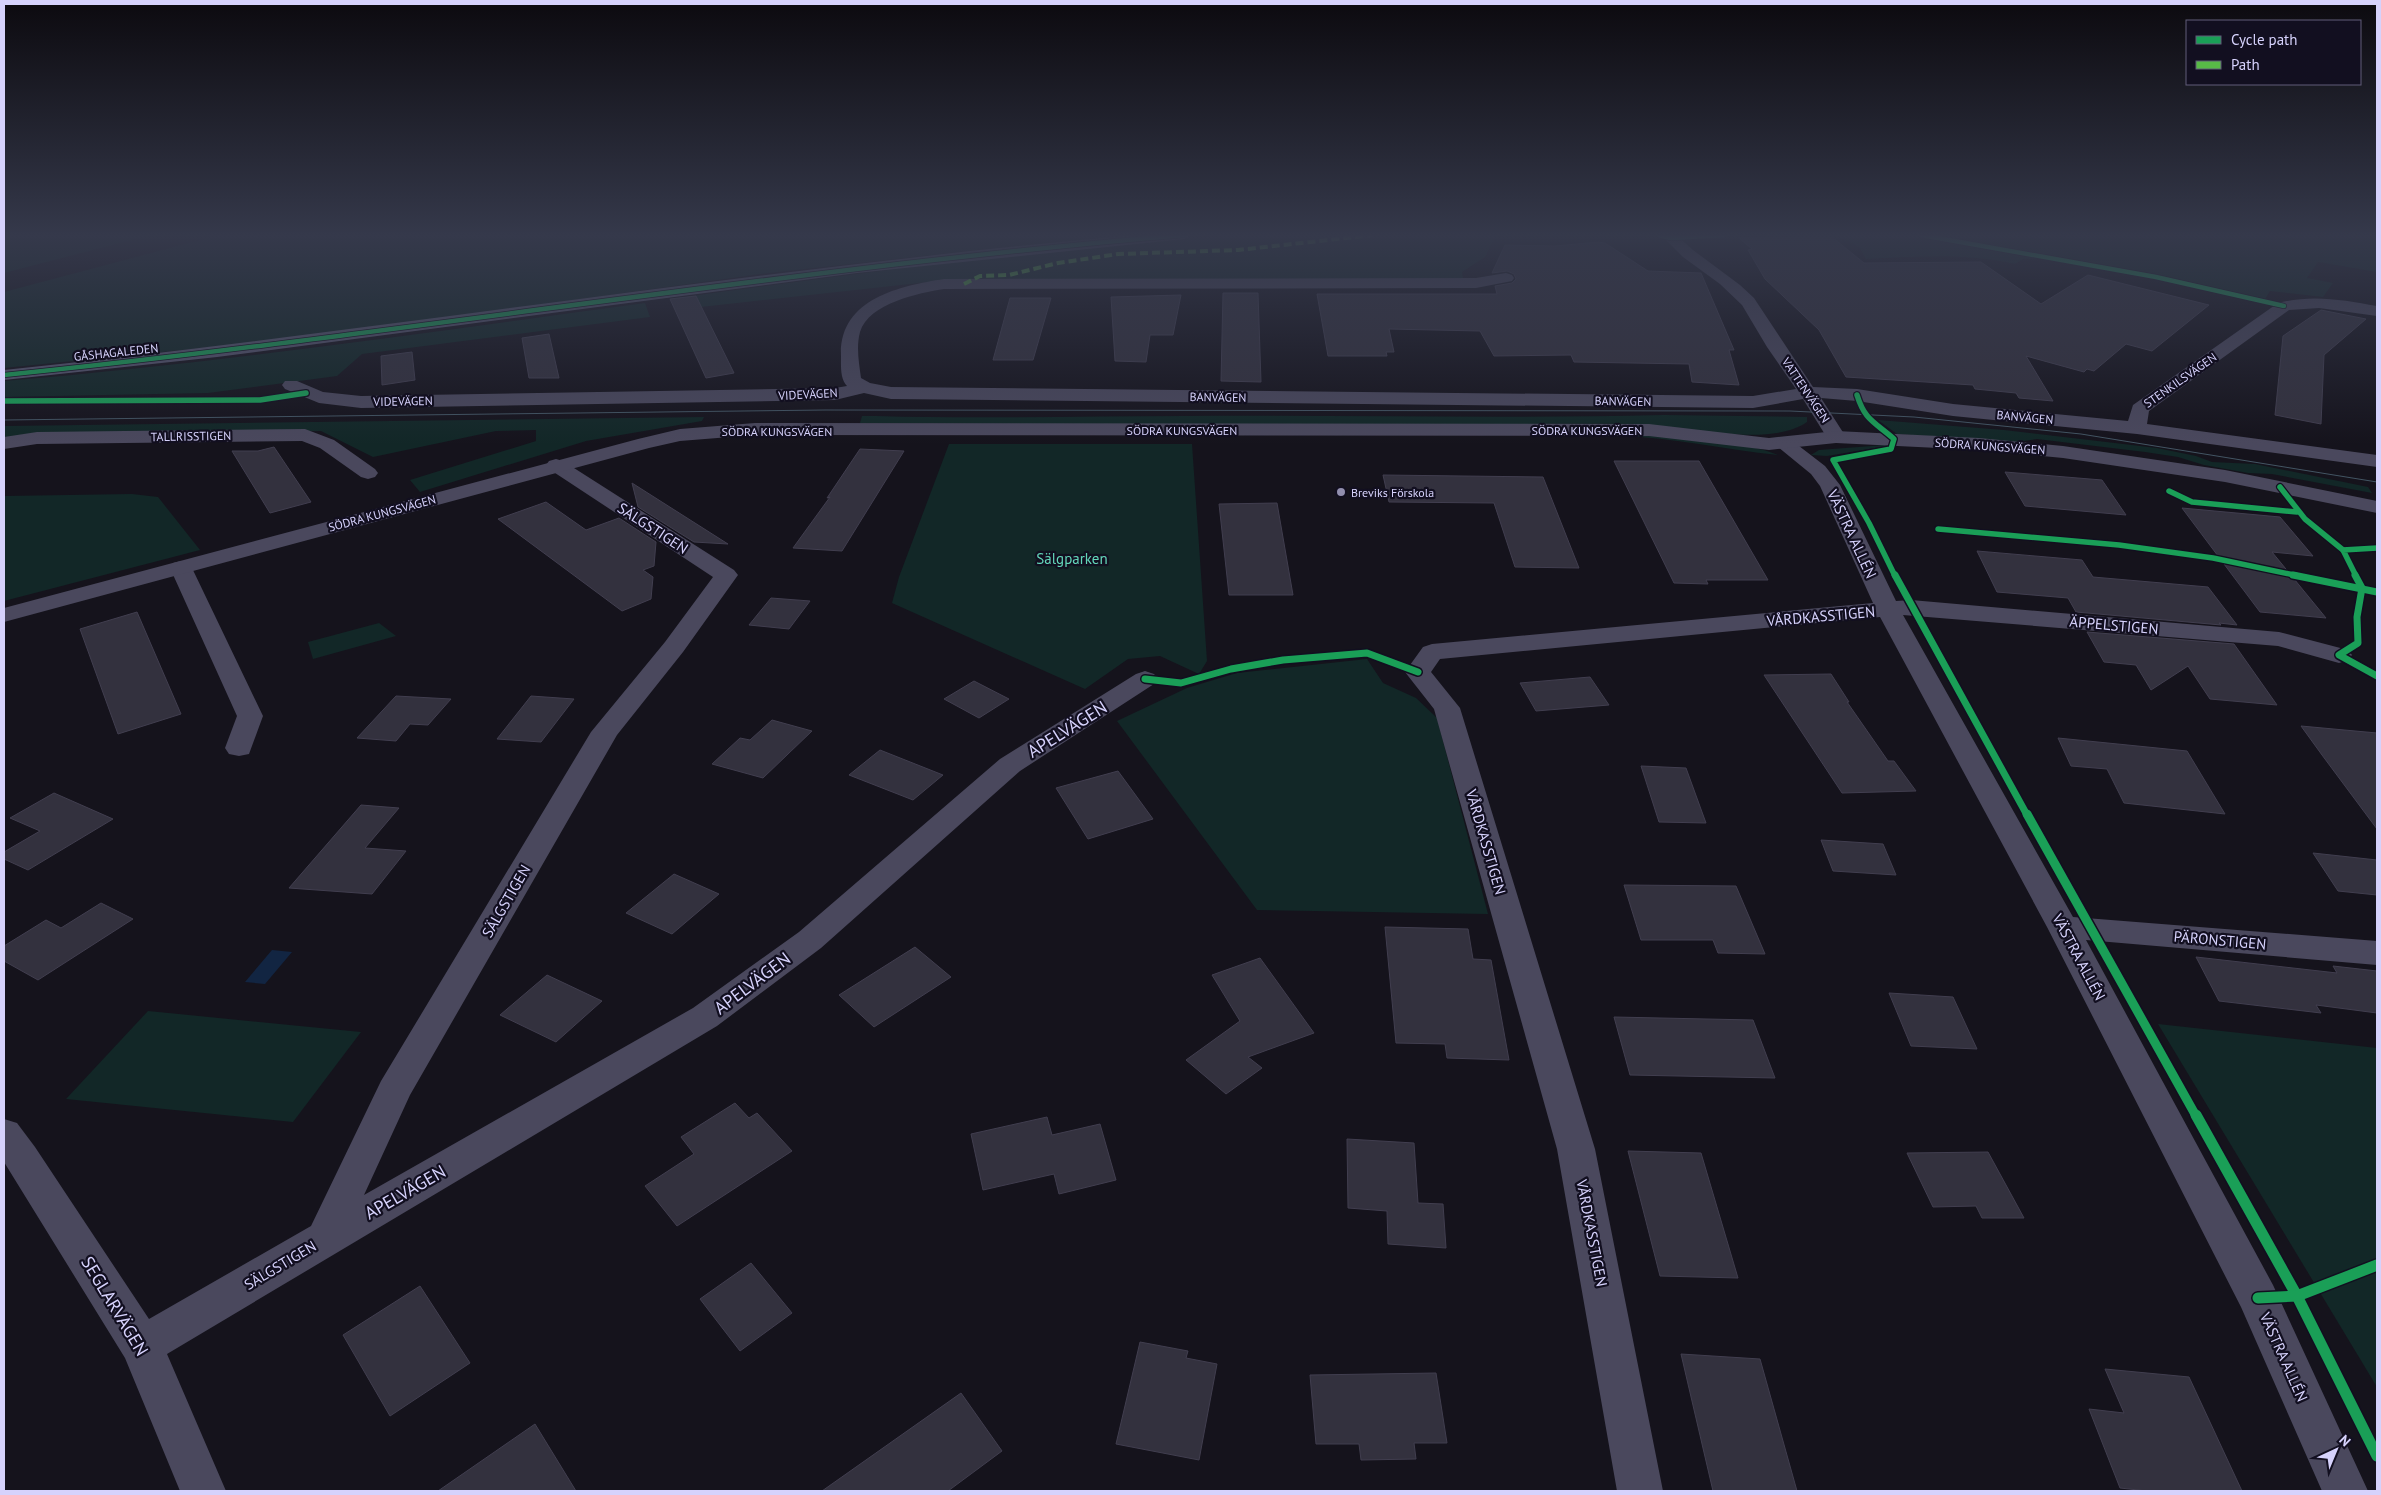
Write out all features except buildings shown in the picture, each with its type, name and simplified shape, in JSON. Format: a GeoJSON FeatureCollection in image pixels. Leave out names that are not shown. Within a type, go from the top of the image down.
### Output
{"type":"FeatureCollection","features":[{"type":"Feature","properties":{"kind":"main road","name":"GÅSHAGALEDEN"},"geometry":{"type":"LineString","coordinates":[[4,375],[118,364],[341,337],[581,305]]}},
{"type":"Feature","properties":{"kind":"street","name":"VIDEVÄGEN"},"geometry":{"type":"LineString","coordinates":[[864,388],[852,381],[849,355],[852,330],[861,316],[878,305]]}},
{"type":"Feature","properties":{"kind":"street","name":"VATTENVÄGEN"},"geometry":{"type":"LineString","coordinates":[[1749,305],[1809,392],[1836,437]]}},
{"type":"Feature","properties":{"kind":"street","name":"STENKILSVÄGEN"},"geometry":{"type":"LineString","coordinates":[[2137,428],[2140,409],[2284,306],[2289,305]]}},
{"type":"Feature","properties":{"kind":"street","name":"STENKILSVÄGEN"},"geometry":{"type":"LineString","coordinates":[[2341,305],[2377,311]]}},
{"type":"Feature","properties":{"kind":"street","name":"VIDEVÄGEN"},"geometry":{"type":"LineString","coordinates":[[291,385],[318,397],[336,401],[361,402],[835,394],[864,388]]}},
{"type":"Feature","properties":{"kind":"street","name":"BANVÄGEN"},"geometry":{"type":"LineString","coordinates":[[864,388],[891,393],[1753,402],[1809,392],[1857,395],[1953,410],[2137,428],[2377,461]]}},
{"type":"Feature","properties":{"kind":"street","name":"SÖDRA KUNGSVÄGEN"},"geometry":{"type":"LineString","coordinates":[[4,614],[181,568],[556,465],[680,435],[755,429],[1649,430],[1755,443],[1784,443],[1836,437],[1978,444],[2063,452],[2225,476],[2377,507]]}},
{"type":"Feature","properties":{"kind":"street","name":"TALLRISSTIGEN"},"geometry":{"type":"LineString","coordinates":[[4,443],[37,438],[306,435],[327,444],[368,473]]}},
{"type":"Feature","properties":{"kind":"street","name":"VÄSTRA ALLÉN"},"geometry":{"type":"LineString","coordinates":[[1784,443],[1818,470],[1830,485],[1888,610],[2063,927],[2258,1298],[2345,1491]]}},
{"type":"Feature","properties":{"kind":"street","name":"SÄLGSTIGEN"},"geometry":{"type":"LineString","coordinates":[[142,1346],[325,1238],[394,1091],[605,732],[674,647],[726,575],[556,465]]}},
{"type":"Feature","properties":{"kind":"street"},"geometry":{"type":"LineString","coordinates":[[181,568],[250,716],[239,748]]}},
{"type":"Feature","properties":{"kind":"street","name":"ÄPPELSTIGEN"},"geometry":{"type":"LineString","coordinates":[[1888,610],[1911,607],[2279,639],[2338,655]]}},
{"type":"Feature","properties":{"kind":"street","name":"VÅRDKASSTIGEN"},"geometry":{"type":"LineString","coordinates":[[1640,1491],[1576,1149],[1447,708],[1418,672],[1432,652],[1888,610]]}},
{"type":"Feature","properties":{"kind":"street","name":"APELVÄGEN"},"geometry":{"type":"LineString","coordinates":[[325,1238],[706,1017],[810,940],[1010,765],[1145,679]]}},
{"type":"Feature","properties":{"kind":"street","name":"PÄRONSTIGEN"},"geometry":{"type":"LineString","coordinates":[[2063,927],[2377,953]]}},
{"type":"Feature","properties":{"kind":"street","name":"SEGLARVÄGEN"},"geometry":{"type":"LineString","coordinates":[[4,1134],[22,1158],[142,1346],[203,1491]]}},
{"type":"Feature","properties":{"kind":"green space"},"geometry":{"type":"Polygon","coordinates":[[[4,305],[540,305],[212,347],[4,368],[4,305]]]}},
{"type":"Feature","properties":{"kind":"green space"},"geometry":{"type":"Polygon","coordinates":[[[632,305],[646,305],[650,317],[362,354],[337,376],[208,393],[4,397],[4,381],[84,374],[405,336],[632,305]]]}},
{"type":"Feature","properties":{"kind":"green space"},"geometry":{"type":"Polygon","coordinates":[[[677,305],[722,305],[683,309],[677,305]]]}},
{"type":"Feature","properties":{"kind":"green space"},"geometry":{"type":"Polygon","coordinates":[[[1664,415],[1807,417],[1807,422],[1791,430],[1771,434],[1748,435],[1634,424],[860,423],[862,416],[1484,417],[1664,415]]]}},
{"type":"Feature","properties":{"kind":"green space"},"geometry":{"type":"Polygon","coordinates":[[[704,417],[702,421],[586,441],[420,492],[410,480],[536,441],[536,430],[496,431],[373,457],[321,431],[15,436],[4,438],[4,426],[704,417]]]}},
{"type":"Feature","properties":{"kind":"green space"},"geometry":{"type":"Polygon","coordinates":[[[1878,420],[2004,430],[2157,448],[2196,456],[2212,462],[2255,464],[2368,487],[2372,493],[2272,474],[2248,473],[2204,465],[2178,457],[2145,452],[2037,439],[2017,442],[1897,434],[1878,420]]]}},
{"type":"Feature","properties":{"kind":"green space"},"geometry":{"type":"Polygon","coordinates":[[[1664,435],[1736,444],[1765,450],[1778,455],[1660,439],[1620,436],[1664,435]]]}},
{"type":"Feature","properties":{"kind":"green space","name":"Sälgparken"},"geometry":{"type":"Polygon","coordinates":[[[949,444],[1192,444],[1207,661],[1199,674],[1160,656],[1128,659],[1085,689],[892,603],[899,577],[949,444]]]}},
{"type":"Feature","properties":{"kind":"green space"},"geometry":{"type":"Polygon","coordinates":[[[1887,446],[1827,456],[1811,455],[1819,450],[1887,446]]]}},
{"type":"Feature","properties":{"kind":"green space"},"geometry":{"type":"Polygon","coordinates":[[[132,494],[158,497],[200,550],[4,601],[4,496],[132,494]]]}},
{"type":"Feature","properties":{"kind":"green space"},"geometry":{"type":"Polygon","coordinates":[[[379,623],[396,636],[313,659],[308,642],[379,623]]]}},
{"type":"Feature","properties":{"kind":"green space"},"geometry":{"type":"Polygon","coordinates":[[[1367,659],[1383,683],[1416,698],[1437,718],[1488,914],[1257,910],[1117,721],[1187,688],[1237,673],[1367,659]]]}},
{"type":"Feature","properties":{"kind":"green space"},"geometry":{"type":"Polygon","coordinates":[[[148,1011],[361,1032],[293,1122],[66,1099],[148,1011]]]}},
{"type":"Feature","properties":{"kind":"green space"},"geometry":{"type":"Polygon","coordinates":[[[2158,1024],[2377,1048],[2377,1387],[2158,1024]]]}},
{"type":"Feature","properties":{"kind":"water"},"geometry":{"type":"Polygon","coordinates":[[[272,950],[292,952],[265,984],[245,982],[272,950]]]}},
{"type":"Feature","properties":{"kind":"tram line"},"geometry":{"type":"LineString","coordinates":[[4,420],[825,410],[1790,411],[1914,417],[2081,434],[2377,482]]}},
{"type":"Feature","properties":{"kind":"cycle path"},"geometry":{"type":"LineString","coordinates":[[4,375],[217,352],[572,305]]}},
{"type":"Feature","properties":{"kind":"cycle path"},"geometry":{"type":"LineString","coordinates":[[2279,305],[2284,306]]}},
{"type":"Feature","properties":{"kind":"cycle path"},"geometry":{"type":"LineString","coordinates":[[4,401],[260,400],[306,393]]}},
{"type":"Feature","properties":{"kind":"cycle path"},"geometry":{"type":"LineString","coordinates":[[1857,395],[1866,417],[1894,439],[1891,449],[1833,460],[1869,523],[1911,607],[2297,1296],[2377,1456]]}},
{"type":"Feature","properties":{"kind":"cycle path"},"geometry":{"type":"LineString","coordinates":[[2280,487],[2305,519],[2343,550]]}},
{"type":"Feature","properties":{"kind":"cycle path"},"geometry":{"type":"LineString","coordinates":[[2169,491],[2192,502],[2297,512]]}},
{"type":"Feature","properties":{"kind":"cycle path"},"geometry":{"type":"LineString","coordinates":[[1938,529],[2119,545],[2213,558],[2377,592]]}},
{"type":"Feature","properties":{"kind":"cycle path"},"geometry":{"type":"LineString","coordinates":[[2377,548],[2343,550],[2362,588],[2357,617],[2358,643],[2339,655],[2377,676]]}},
{"type":"Feature","properties":{"kind":"cycle path"},"geometry":{"type":"LineString","coordinates":[[1145,679],[1181,683],[1231,669],[1283,660],[1367,653],[1418,672]]}},
{"type":"Feature","properties":{"kind":"cycle path"},"geometry":{"type":"LineString","coordinates":[[2258,1298],[2297,1296],[2377,1265]]}},
{"type":"Feature","properties":{"kind":"place","name":"Breviks Förskola"},"geometry":{"type":"Point","coordinates":[1341,492]}}]}
